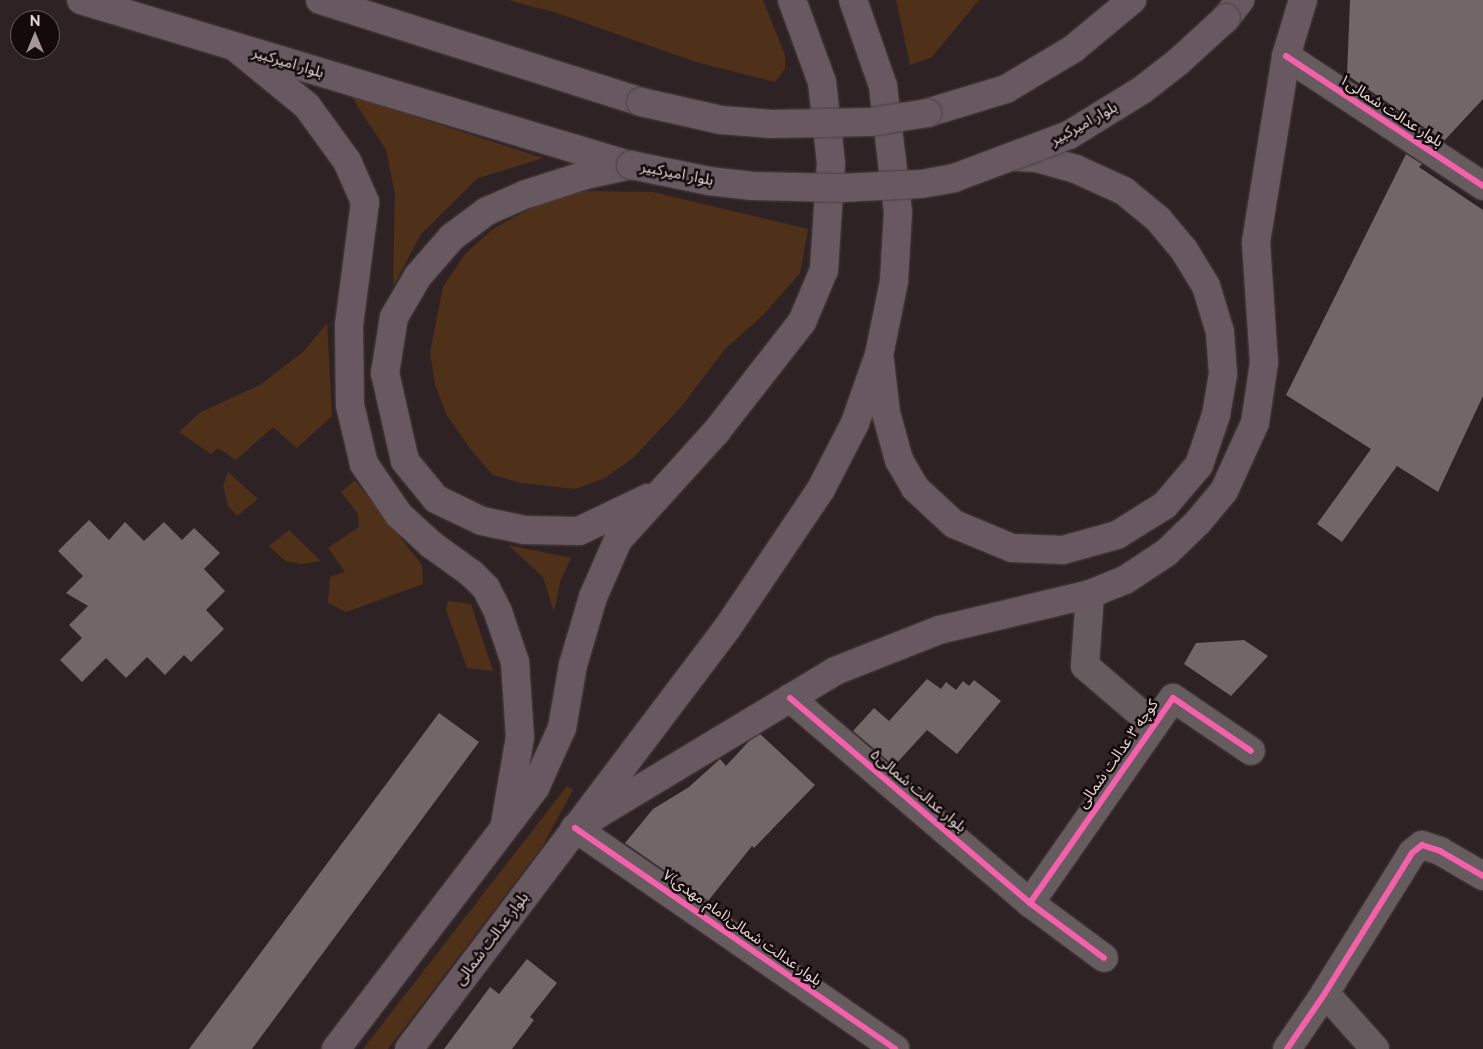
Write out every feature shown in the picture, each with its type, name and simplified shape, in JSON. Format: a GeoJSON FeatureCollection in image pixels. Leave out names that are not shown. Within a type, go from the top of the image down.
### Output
{"type":"FeatureCollection","features":[{"type":"Feature","properties":{"kind":"main road","name":"بلوار امیرکبیر"},"geometry":{"type":"LineString","coordinates":[[81,0],[631,165],[709,181],[841,188],[921,184],[962,176],[1069,135],[1142,90],[1178,62],[1226,18],[1240,0]]}},
{"type":"Feature","properties":{"kind":"main road"},"geometry":{"type":"LineString","coordinates":[[320,0],[641,102],[721,120],[772,124],[871,122],[927,114],[1006,89],[1073,48],[1132,0]]}},
{"type":"Feature","properties":{"kind":"main road"},"geometry":{"type":"LineString","coordinates":[[350,0],[382,21]]}},
{"type":"Feature","properties":{"kind":"main road"},"geometry":{"type":"LineString","coordinates":[[336,1049],[503,833],[535,788],[562,728],[572,665],[596,589],[618,540],[657,494],[716,432],[802,322],[824,270],[831,163],[822,82],[792,0]]}},
{"type":"Feature","properties":{"kind":"main road"},"geometry":{"type":"LineString","coordinates":[[853,0],[883,86],[898,212],[894,281],[879,355],[886,413],[900,460],[916,488],[954,524],[1012,548],[1063,550],[1116,535],[1165,505],[1198,465],[1216,415],[1223,374],[1220,332],[1202,279],[1184,250],[1158,218],[1124,191],[1076,169],[1036,158],[1018,156]]}},
{"type":"Feature","properties":{"kind":"main road"},"geometry":{"type":"LineString","coordinates":[[575,828],[835,670],[939,630],[1090,594],[1125,580],[1166,553],[1198,522],[1224,491],[1255,423],[1264,363],[1256,242],[1286,56],[1303,0]]}},
{"type":"Feature","properties":{"kind":"main road"},"geometry":{"type":"LineString","coordinates":[[235,47],[307,106],[347,161],[365,202],[349,325],[350,405],[364,464],[399,515],[432,545],[472,574],[486,588],[498,612],[515,662],[520,737],[503,833]]}},
{"type":"Feature","properties":{"kind":"main road"},"geometry":{"type":"LineString","coordinates":[[631,165],[586,175],[526,194],[487,211],[452,237],[418,276],[394,317],[385,372],[405,461],[436,499],[482,521],[525,530],[579,531],[657,494]]}},
{"type":"Feature","properties":{"kind":"main road","name":"بلوار عدالت شمالی"},"geometry":{"type":"LineString","coordinates":[[409,1049],[728,628],[804,515],[855,423],[879,355]]}},
{"type":"Feature","properties":{"kind":"street","name":"بلوار عدالت شمالی۱"},"geometry":{"type":"LineString","coordinates":[[1286,56],[1483,186]]}},
{"type":"Feature","properties":{"kind":"street","name":"کوچه ۳ عدالت شمالی"},"geometry":{"type":"LineString","coordinates":[[1090,594],[1085,666],[1154,725]]}},
{"type":"Feature","properties":{"kind":"street","name":"بلوار عدالت شمالی۵"},"geometry":{"type":"LineString","coordinates":[[790,698],[1030,903],[1104,958]]}},
{"type":"Feature","properties":{"kind":"street","name":"کوچه ۳ عدالت شمالی"},"geometry":{"type":"LineString","coordinates":[[1030,903],[1173,698],[1251,751]]}},
{"type":"Feature","properties":{"kind":"street","name":"۷بلوار عدالت شمالی(امام مهدی)"},"geometry":{"type":"LineString","coordinates":[[575,828],[895,1049]]}},
{"type":"Feature","properties":{"kind":"street"},"geometry":{"type":"LineString","coordinates":[[1287,1049],[1325,993],[1412,854],[1422,845],[1440,850],[1483,876]]}},
{"type":"Feature","properties":{"kind":"street"},"geometry":{"type":"LineString","coordinates":[[1325,993],[1375,1049]]}},
{"type":"Feature","properties":{"kind":"shaded area"},"geometry":{"type":"Polygon","coordinates":[[[508,0],[763,0],[785,55],[785,69],[775,82],[696,62],[557,13],[508,0]]]}},
{"type":"Feature","properties":{"kind":"shaded area"},"geometry":{"type":"Polygon","coordinates":[[[896,0],[979,0],[932,57],[910,65],[896,0]]]}},
{"type":"Feature","properties":{"kind":"shaded area"},"geometry":{"type":"Polygon","coordinates":[[[351,96],[543,158],[478,178],[421,234],[393,287],[395,194],[386,150],[351,96]]]}},
{"type":"Feature","properties":{"kind":"shaded area"},"geometry":{"type":"Polygon","coordinates":[[[586,191],[653,192],[808,229],[800,273],[763,315],[725,349],[681,407],[633,458],[605,478],[575,489],[522,483],[493,475],[471,450],[446,414],[435,384],[430,352],[443,287],[465,254],[493,229],[538,204],[586,191]]]}},
{"type":"Feature","properties":{"kind":"shaded area"},"geometry":{"type":"Polygon","coordinates":[[[327,323],[332,416],[297,448],[273,427],[236,460],[218,448],[211,454],[179,432],[199,413],[260,385],[303,352],[327,323]]]}},
{"type":"Feature","properties":{"kind":"shaded area"},"geometry":{"type":"Polygon","coordinates":[[[228,472],[258,499],[237,516],[228,506],[223,486],[228,472]]]}},
{"type":"Feature","properties":{"kind":"shaded area"},"geometry":{"type":"Polygon","coordinates":[[[355,480],[422,565],[423,584],[346,612],[328,603],[330,577],[345,572],[328,548],[359,527],[358,514],[341,492],[355,480]]]}},
{"type":"Feature","properties":{"kind":"shaded area"},"geometry":{"type":"Polygon","coordinates":[[[289,530],[321,561],[302,564],[285,561],[269,546],[289,530]]]}},
{"type":"Feature","properties":{"kind":"shaded area"},"geometry":{"type":"Polygon","coordinates":[[[508,545],[571,558],[560,582],[554,612],[543,577],[508,545]]]}},
{"type":"Feature","properties":{"kind":"shaded area"},"geometry":{"type":"Polygon","coordinates":[[[448,601],[471,604],[493,671],[467,668],[446,610],[448,601]]]}},
{"type":"Feature","properties":{"kind":"shaded area"},"geometry":{"type":"Polygon","coordinates":[[[567,786],[573,790],[542,847],[388,1049],[363,1049],[567,786]]]}},
{"type":"Feature","properties":{"kind":"building"},"geometry":{"type":"Polygon","coordinates":[[[1350,0],[1483,0],[1483,99],[1444,141],[1347,75],[1350,0]]]}},
{"type":"Feature","properties":{"kind":"building"},"geometry":{"type":"Polygon","coordinates":[[[1406,154],[1422,164],[1419,167],[1483,210],[1483,396],[1438,492],[1397,466],[1342,542],[1317,524],[1371,449],[1286,395],[1406,154]]]}},
{"type":"Feature","properties":{"kind":"building"},"geometry":{"type":"Polygon","coordinates":[[[89,520],[109,540],[125,522],[144,541],[164,522],[182,540],[194,528],[220,553],[204,569],[225,591],[206,610],[224,629],[191,662],[184,655],[165,675],[147,657],[126,678],[106,658],[82,682],[60,660],[82,638],[69,625],[88,606],[66,593],[83,576],[58,551],[89,520]]]}},
{"type":"Feature","properties":{"kind":"building"},"geometry":{"type":"Polygon","coordinates":[[[1244,640],[1268,656],[1231,696],[1184,664],[1196,643],[1244,640]]]}},
{"type":"Feature","properties":{"kind":"building"},"geometry":{"type":"Polygon","coordinates":[[[927,679],[941,689],[946,682],[956,690],[963,681],[969,686],[974,680],[1001,701],[957,754],[927,730],[894,766],[853,731],[874,708],[889,721],[927,679]]]}},
{"type":"Feature","properties":{"kind":"building"},"geometry":{"type":"Polygon","coordinates":[[[439,713],[479,742],[252,1049],[189,1049],[439,713]]]}},
{"type":"Feature","properties":{"kind":"building"},"geometry":{"type":"Polygon","coordinates":[[[760,734],[815,785],[754,848],[752,846],[708,901],[625,843],[653,809],[689,787],[720,759],[726,766],[749,741],[760,734]]]}},
{"type":"Feature","properties":{"kind":"building"},"geometry":{"type":"Polygon","coordinates":[[[527,959],[557,983],[530,1017],[534,1020],[512,1049],[444,1049],[490,987],[499,994],[527,959]]]}},
{"type":"Feature","properties":{"kind":"cycle path"},"geometry":{"type":"LineString","coordinates":[[1286,56],[1483,186]]}},
{"type":"Feature","properties":{"kind":"cycle path"},"geometry":{"type":"LineString","coordinates":[[790,698],[1030,903],[1104,958]]}},
{"type":"Feature","properties":{"kind":"cycle path"},"geometry":{"type":"LineString","coordinates":[[1030,903],[1173,698],[1251,751]]}},
{"type":"Feature","properties":{"kind":"cycle path"},"geometry":{"type":"LineString","coordinates":[[575,828],[895,1049]]}},
{"type":"Feature","properties":{"kind":"cycle path"},"geometry":{"type":"LineString","coordinates":[[1287,1049],[1325,993],[1412,853],[1422,845],[1440,851],[1483,876]]}}]}
